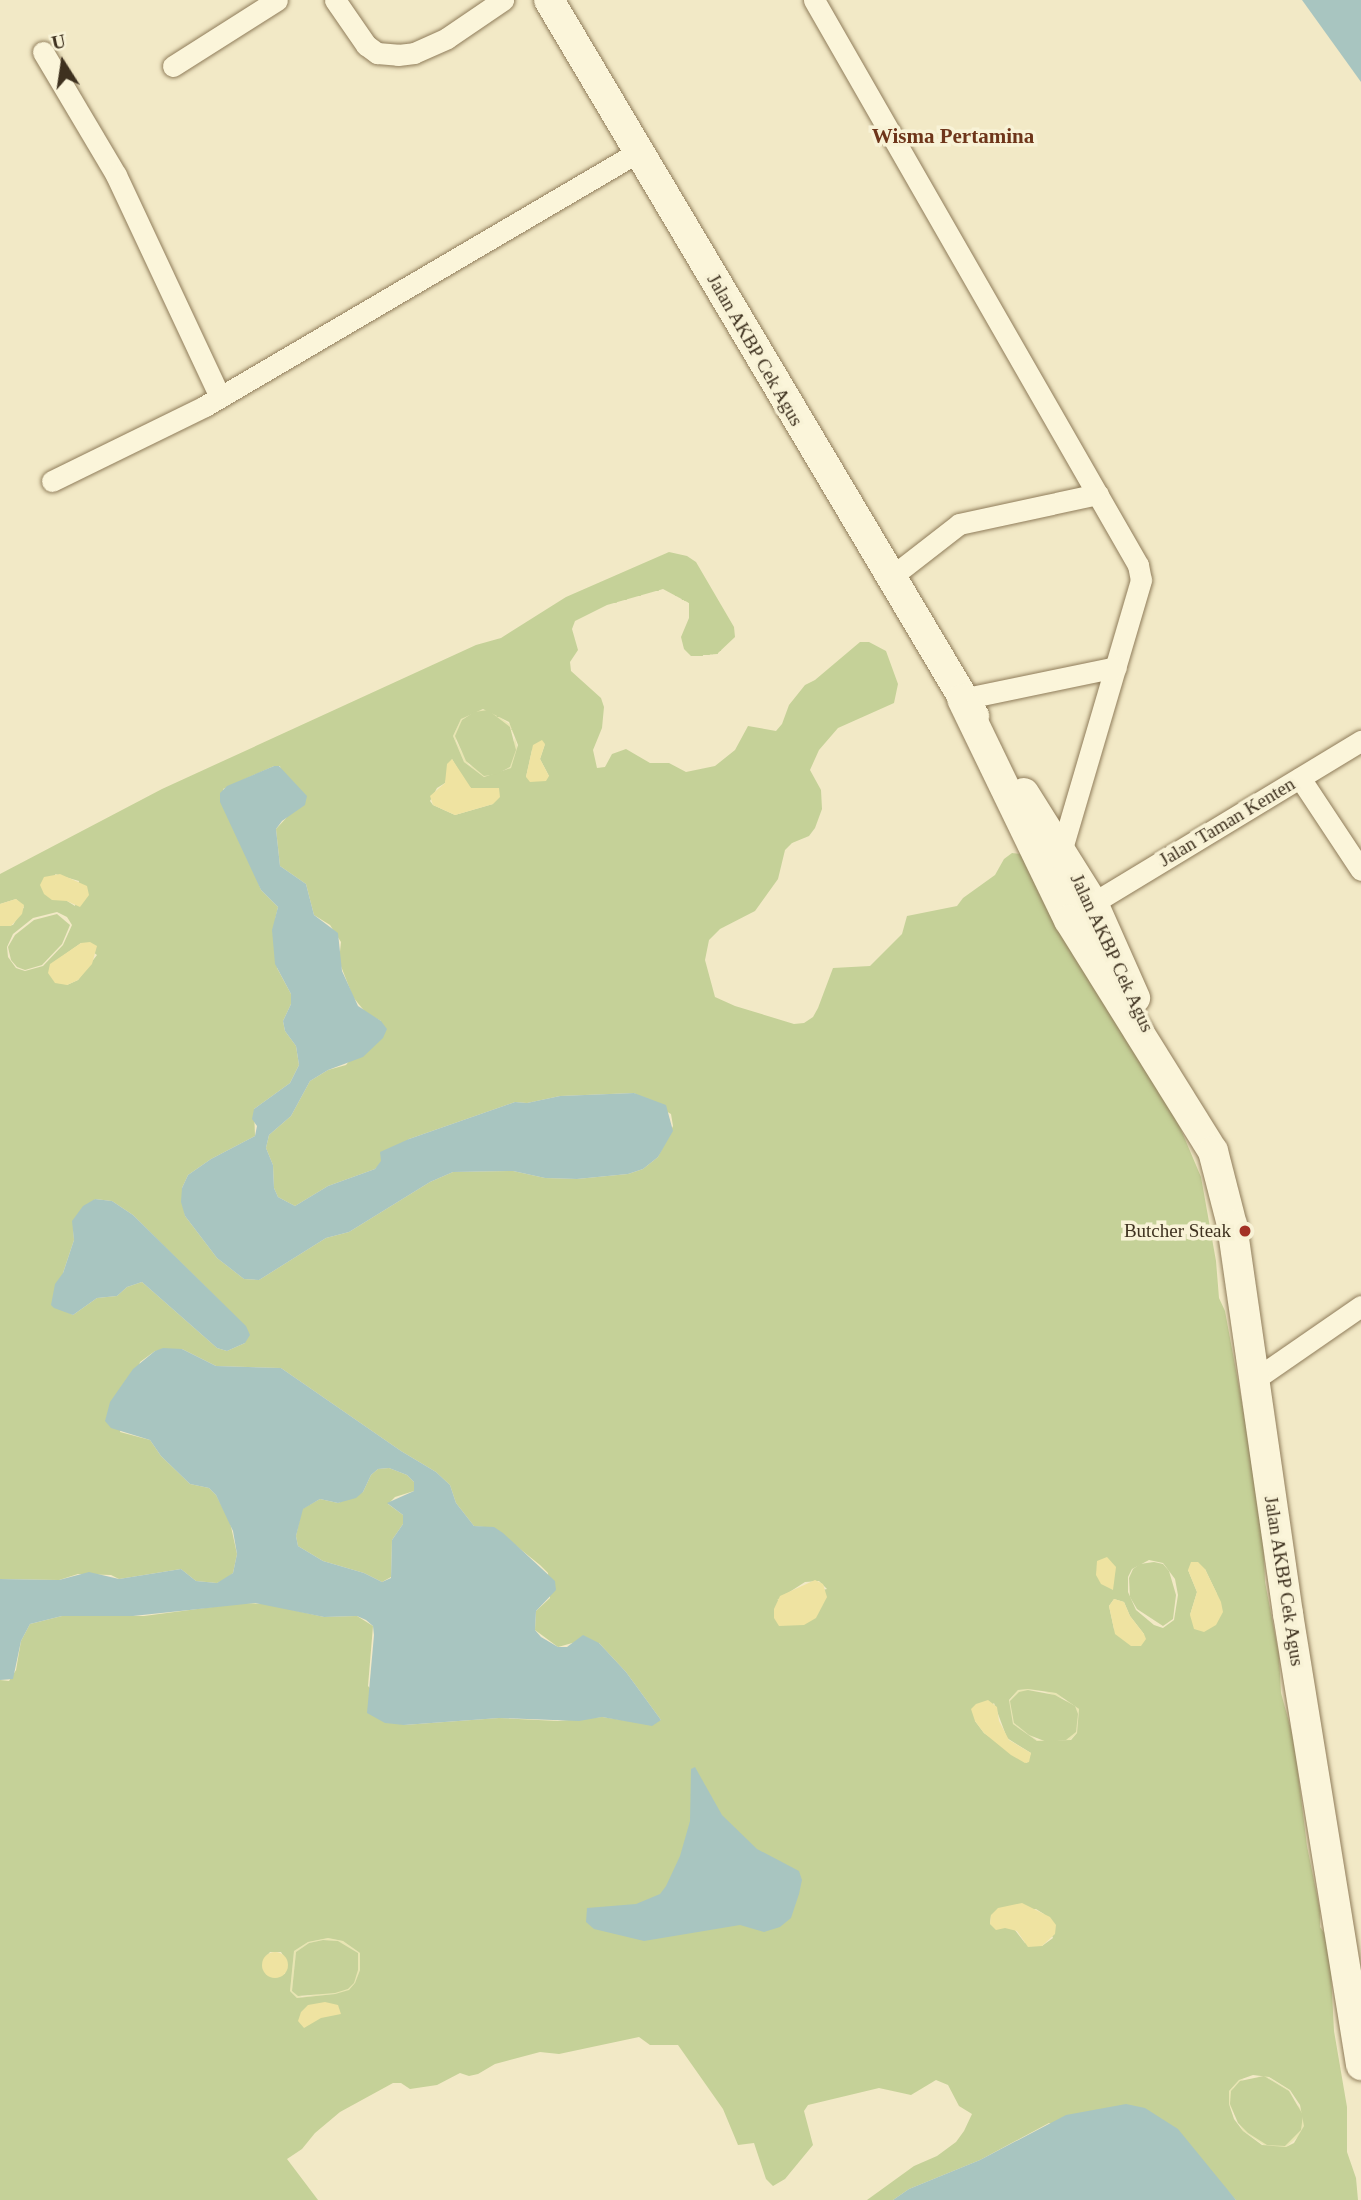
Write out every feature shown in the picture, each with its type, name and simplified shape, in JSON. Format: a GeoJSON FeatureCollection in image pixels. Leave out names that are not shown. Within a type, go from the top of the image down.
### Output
{"type":"FeatureCollection","features":[{"type":"Feature","properties":{"kind":"main road","name":"Jalan AKBP Cek Agus"},"geometry":{"type":"LineString","coordinates":[[549,0],[962,699],[1062,849],[1093,903],[1182,1106]]}},
{"type":"Feature","properties":{"kind":"main road","name":"Jalan AKBP Cek Agus"},"geometry":{"type":"LineString","coordinates":[[962,699],[1069,920],[1182,1106],[1213,1151],[1232,1225],[1288,1614],[1361,2065]]}},
{"type":"Feature","properties":{"kind":"street"},"geometry":{"type":"LineString","coordinates":[[173,66],[277,0]]}},
{"type":"Feature","properties":{"kind":"street"},"geometry":{"type":"LineString","coordinates":[[335,0],[366,45],[377,53],[397,55],[414,53],[447,38],[503,0]]}},
{"type":"Feature","properties":{"kind":"street"},"geometry":{"type":"LineString","coordinates":[[814,0],[1135,556],[1140,574],[1116,667],[1062,849]]}},
{"type":"Feature","properties":{"kind":"street"},"geometry":{"type":"LineString","coordinates":[[43,52],[116,175],[220,397]]}},
{"type":"Feature","properties":{"kind":"street"},"geometry":{"type":"LineString","coordinates":[[52,481],[220,397],[638,152]]}},
{"type":"Feature","properties":{"kind":"street"},"geometry":{"type":"LineString","coordinates":[[891,577],[959,524],[1098,494]]}},
{"type":"Feature","properties":{"kind":"street"},"geometry":{"type":"LineString","coordinates":[[962,699],[1116,667]]}},
{"type":"Feature","properties":{"kind":"street","name":"Jalan Taman Kenten"},"geometry":{"type":"LineString","coordinates":[[1093,903],[1361,741]]}},
{"type":"Feature","properties":{"kind":"street"},"geometry":{"type":"LineString","coordinates":[[1300,778],[1361,870]]}},
{"type":"Feature","properties":{"kind":"street"},"geometry":{"type":"LineString","coordinates":[[1254,1380],[1361,1306]]}},
{"type":"Feature","properties":{"kind":"shaded area"},"geometry":{"type":"Polygon","coordinates":[[[488,709],[512,726],[514,736],[510,727],[474,712],[462,720],[456,741],[469,765],[495,773],[484,777],[464,762],[453,736],[461,719],[473,711],[488,709]]]}},
{"type":"Feature","properties":{"kind":"shaded area"},"geometry":{"type":"Polygon","coordinates":[[[515,738],[518,750],[511,768],[504,770],[510,767],[515,738]]]}},
{"type":"Feature","properties":{"kind":"shaded area"},"geometry":{"type":"Polygon","coordinates":[[[1028,1689],[1041,1691],[1028,1690],[1014,1723],[1037,1740],[1049,1741],[1037,1741],[1013,1724],[1009,1701],[1018,1690],[1028,1689]]]}},
{"type":"Feature","properties":{"kind":"shaded area"},"geometry":{"type":"Polygon","coordinates":[[[1067,1701],[1079,1709],[1077,1733],[1070,1740],[1060,1740],[1069,1738],[1067,1701]]]}},
{"type":"Feature","properties":{"kind":"shaded area"},"geometry":{"type":"Polygon","coordinates":[[[328,1938],[343,1941],[360,1953],[360,1970],[349,1991],[297,1998],[290,1991],[294,1951],[308,1942],[328,1938]],[[338,1941],[309,1943],[296,1952],[292,1991],[302,1997],[348,1989],[358,1953],[338,1941]]]}},
{"type":"Feature","properties":{"kind":"shaded area"},"geometry":{"type":"Polygon","coordinates":[[[1244,2079],[1233,2088],[1233,2109],[1299,2106],[1304,2115],[1304,2126],[1300,2135],[1286,2147],[1267,2147],[1243,2131],[1229,2104],[1229,2091],[1239,2080],[1244,2079]]]}},
{"type":"Feature","properties":{"kind":"green space"},"geometry":{"type":"Polygon","coordinates":[[[669,552],[687,556],[696,562],[734,627],[735,637],[717,654],[691,656],[684,649],[681,637],[689,618],[689,603],[663,589],[607,605],[575,621],[572,629],[578,650],[570,662],[571,671],[601,698],[604,707],[602,728],[593,750],[597,768],[605,767],[612,754],[626,749],[650,763],[669,763],[686,772],[715,766],[735,750],[748,726],[776,731],[782,724],[789,705],[805,685],[815,680],[860,642],[869,642],[886,651],[898,684],[894,703],[838,728],[819,750],[810,770],[821,790],[822,809],[815,828],[809,836],[792,843],[785,850],[778,879],[755,911],[720,929],[709,940],[705,960],[715,997],[794,1024],[804,1023],[813,1017],[818,1008],[833,968],[870,966],[902,934],[907,916],[957,906],[963,898],[995,875],[1004,859],[1012,853],[1021,854],[1171,1106],[1201,1177],[1216,1261],[1219,1298],[1225,1311],[1254,1468],[1263,1532],[1265,1582],[1279,1655],[1281,1693],[1294,1740],[1307,1846],[1320,1910],[1320,1927],[1325,1934],[1330,1954],[1334,2031],[1347,2107],[1347,2152],[1356,2178],[1358,2200],[1236,2200],[1226,2189],[1049,2123],[980,2160],[909,2189],[893,2200],[867,2200],[914,2166],[937,2156],[956,2142],[964,2131],[972,2114],[959,2106],[948,2085],[936,2080],[911,2095],[879,2088],[808,2105],[804,2111],[813,2145],[785,2179],[773,2186],[766,2179],[754,2143],[738,2145],[723,2109],[678,2045],[650,2045],[639,2037],[559,2054],[540,2052],[495,2064],[478,2074],[469,2076],[460,2073],[437,2085],[410,2089],[401,2083],[393,2083],[340,2112],[315,2133],[302,2149],[287,2159],[318,2200],[0,2200],[0,1680],[9,1681],[16,1670],[21,1641],[30,1624],[62,1616],[144,1616],[243,1603],[266,1604],[324,1617],[357,1616],[373,1626],[368,1686],[404,1725],[499,1718],[558,1721],[602,1717],[642,1723],[661,1720],[626,1672],[599,1643],[576,1642],[558,1647],[535,1630],[536,1611],[550,1598],[548,1573],[540,1565],[494,1528],[474,1526],[456,1503],[450,1485],[436,1472],[281,1368],[216,1366],[182,1349],[155,1351],[140,1362],[120,1432],[150,1440],[161,1456],[190,1484],[209,1488],[216,1495],[230,1522],[237,1554],[233,1573],[226,1579],[217,1583],[196,1581],[181,1569],[119,1579],[111,1575],[78,1574],[59,1580],[0,1579],[0,926],[13,925],[24,907],[16,899],[0,904],[0,874],[162,789],[476,645],[501,638],[566,597],[669,552]],[[483,709],[461,719],[453,736],[464,762],[484,777],[511,768],[518,745],[509,722],[483,709]],[[545,744],[532,750],[526,777],[549,776],[540,759],[545,744]],[[452,759],[445,783],[437,788],[430,801],[455,815],[493,804],[467,785],[452,759]],[[274,766],[223,789],[261,890],[278,907],[275,920],[277,968],[291,994],[291,1004],[283,1021],[285,1031],[296,1046],[299,1065],[290,1083],[254,1109],[255,1136],[211,1159],[188,1175],[182,1188],[185,1216],[217,1258],[244,1279],[259,1280],[326,1238],[349,1232],[430,1182],[453,1172],[513,1171],[545,1178],[577,1179],[628,1174],[643,1169],[658,1157],[673,1126],[671,1114],[634,1093],[560,1096],[527,1103],[515,1102],[409,1139],[375,1169],[328,1186],[295,1206],[278,1197],[274,1188],[273,1165],[266,1148],[269,1135],[291,1116],[310,1081],[328,1070],[346,1065],[381,1021],[366,1013],[353,997],[339,961],[341,942],[330,925],[314,915],[306,884],[280,866],[276,829],[289,815],[280,766],[274,766]],[[55,874],[67,901],[75,906],[79,881],[55,874]],[[57,912],[33,918],[13,934],[7,947],[8,957],[16,968],[25,971],[43,966],[63,945],[72,925],[67,917],[57,912]],[[81,943],[57,960],[67,985],[78,980],[97,955],[81,943]],[[95,1199],[73,1227],[74,1240],[63,1273],[64,1310],[73,1315],[97,1298],[117,1296],[127,1287],[142,1282],[217,1348],[227,1351],[245,1343],[246,1327],[133,1215],[112,1201],[95,1199]],[[1149,1560],[1132,1569],[1128,1577],[1128,1592],[1136,1610],[1154,1625],[1163,1628],[1174,1620],[1178,1595],[1175,1579],[1163,1563],[1149,1560]],[[1205,1569],[1188,1570],[1197,1592],[1190,1615],[1217,1594],[1205,1569]],[[819,1581],[805,1582],[777,1600],[827,1589],[819,1581]],[[1114,1599],[1109,1606],[1114,1629],[1144,1634],[1130,1616],[1124,1602],[1114,1599]],[[1018,1690],[1009,1700],[1013,1724],[1037,1741],[1071,1740],[1077,1733],[1079,1709],[1056,1693],[1018,1690]],[[994,1703],[975,1721],[984,1733],[1027,1763],[1031,1753],[1007,1738],[994,1703]],[[1036,1909],[991,1915],[990,1924],[1014,1929],[1025,1943],[1042,1946],[1053,1938],[1044,1914],[1036,1909]],[[328,1938],[308,1942],[294,1951],[290,1991],[297,1998],[349,1990],[360,1970],[360,1953],[343,1941],[328,1938]],[[270,1952],[264,1959],[266,1974],[285,1974],[286,1960],[281,1952],[270,1952]],[[1253,2075],[1239,2080],[1229,2091],[1229,2104],[1234,2119],[1243,2131],[1262,2145],[1286,2147],[1294,2143],[1304,2126],[1300,2105],[1290,2090],[1269,2077],[1253,2075]]]}},
{"type":"Feature","properties":{"kind":"green space"},"geometry":{"type":"Polygon","coordinates":[[[488,710],[510,727],[516,750],[510,767],[497,774],[484,776],[466,761],[455,736],[462,720],[474,712],[488,710]]]}},
{"type":"Feature","properties":{"kind":"green space"},"geometry":{"type":"Polygon","coordinates":[[[57,914],[70,925],[62,944],[42,965],[25,970],[17,967],[11,960],[8,947],[15,935],[34,920],[57,914]]]}},
{"type":"Feature","properties":{"kind":"green space"},"geometry":{"type":"Polygon","coordinates":[[[389,1468],[407,1475],[414,1482],[414,1491],[395,1497],[388,1504],[403,1515],[403,1524],[392,1540],[391,1577],[382,1582],[364,1573],[323,1561],[298,1546],[296,1536],[302,1509],[320,1499],[338,1503],[363,1492],[371,1475],[378,1469],[389,1468]]]}},
{"type":"Feature","properties":{"kind":"green space"},"geometry":{"type":"Polygon","coordinates":[[[1140,1564],[1163,1564],[1169,1571],[1176,1595],[1173,1619],[1163,1626],[1137,1609],[1130,1597],[1129,1578],[1133,1569],[1140,1564]]]}},
{"type":"Feature","properties":{"kind":"green space"},"geometry":{"type":"Polygon","coordinates":[[[1028,1690],[1055,1695],[1075,1706],[1078,1714],[1076,1732],[1066,1740],[1047,1742],[1029,1735],[1014,1723],[1010,1701],[1019,1692],[1028,1690]]]}},
{"type":"Feature","properties":{"kind":"green space"},"geometry":{"type":"Polygon","coordinates":[[[338,1941],[358,1953],[358,1970],[354,1983],[348,1989],[335,1993],[298,1996],[292,1991],[296,1952],[309,1943],[338,1941]]]}},
{"type":"Feature","properties":{"kind":"green space"},"geometry":{"type":"Polygon","coordinates":[[[1264,2076],[1289,2091],[1303,2115],[1301,2130],[1285,2146],[1267,2145],[1248,2133],[1238,2123],[1230,2104],[1231,2091],[1240,2081],[1264,2076]]]}},
{"type":"Feature","properties":{"kind":"sand"},"geometry":{"type":"Polygon","coordinates":[[[542,740],[545,744],[540,759],[549,776],[546,781],[530,782],[526,777],[533,745],[542,740]]]}},
{"type":"Feature","properties":{"kind":"sand"},"geometry":{"type":"Polygon","coordinates":[[[452,759],[471,788],[499,788],[500,797],[493,804],[455,815],[433,805],[430,796],[445,783],[447,764],[452,759]]]}},
{"type":"Feature","properties":{"kind":"sand"},"geometry":{"type":"Polygon","coordinates":[[[60,874],[87,886],[89,895],[80,907],[67,901],[52,900],[44,894],[40,885],[44,877],[60,874]]]}},
{"type":"Feature","properties":{"kind":"sand"},"geometry":{"type":"Polygon","coordinates":[[[16,899],[24,905],[22,914],[11,926],[0,926],[0,904],[16,899]]]}},
{"type":"Feature","properties":{"kind":"sand"},"geometry":{"type":"Polygon","coordinates":[[[90,942],[97,946],[92,964],[78,980],[67,985],[55,983],[48,973],[50,964],[81,943],[90,942]]]}},
{"type":"Feature","properties":{"kind":"sand"},"geometry":{"type":"Polygon","coordinates":[[[1107,1557],[1116,1567],[1113,1590],[1101,1584],[1096,1575],[1097,1561],[1107,1557]]]}},
{"type":"Feature","properties":{"kind":"sand"},"geometry":{"type":"Polygon","coordinates":[[[1191,1562],[1198,1562],[1205,1569],[1223,1612],[1216,1625],[1204,1632],[1194,1629],[1190,1615],[1197,1592],[1188,1570],[1191,1562]]]}},
{"type":"Feature","properties":{"kind":"sand"},"geometry":{"type":"Polygon","coordinates":[[[815,1580],[823,1584],[827,1597],[816,1618],[804,1625],[779,1626],[774,1618],[774,1609],[780,1596],[815,1580]]]}},
{"type":"Feature","properties":{"kind":"sand"},"geometry":{"type":"Polygon","coordinates":[[[1114,1599],[1124,1602],[1130,1616],[1144,1634],[1146,1639],[1141,1646],[1131,1646],[1115,1634],[1109,1606],[1114,1599]]]}},
{"type":"Feature","properties":{"kind":"sand"},"geometry":{"type":"Polygon","coordinates":[[[988,1700],[997,1707],[999,1721],[1009,1740],[1031,1753],[1029,1762],[1025,1763],[1011,1755],[984,1733],[975,1721],[971,1709],[988,1700]]]}},
{"type":"Feature","properties":{"kind":"sand"},"geometry":{"type":"Polygon","coordinates":[[[1022,1903],[1050,1917],[1056,1925],[1055,1934],[1042,1946],[1028,1947],[1017,1931],[1005,1928],[996,1930],[990,1924],[991,1915],[998,1908],[1022,1903]]]}},
{"type":"Feature","properties":{"kind":"sand"},"geometry":{"type":"Polygon","coordinates":[[[275,1952],[284,1956],[288,1965],[284,1974],[275,1978],[266,1974],[262,1965],[266,1956],[275,1952]]]}},
{"type":"Feature","properties":{"kind":"sand"},"geometry":{"type":"Polygon","coordinates":[[[325,2002],[338,2005],[341,2014],[321,2018],[304,2028],[298,2021],[301,2012],[308,2005],[325,2002]]]}},
{"type":"Feature","properties":{"kind":"water"},"geometry":{"type":"Polygon","coordinates":[[[1302,0],[1361,0],[1361,82],[1302,0]]]}},
{"type":"Feature","properties":{"kind":"water"},"geometry":{"type":"Polygon","coordinates":[[[279,766],[307,796],[305,805],[282,821],[276,829],[280,866],[306,884],[314,915],[338,933],[342,971],[358,1006],[381,1021],[387,1029],[383,1038],[363,1057],[328,1070],[310,1081],[291,1116],[269,1135],[266,1148],[273,1165],[274,1188],[278,1197],[295,1206],[328,1186],[375,1169],[381,1161],[380,1152],[409,1139],[515,1102],[527,1103],[560,1096],[634,1093],[666,1105],[673,1131],[658,1157],[643,1169],[628,1174],[577,1179],[545,1178],[513,1171],[453,1172],[430,1182],[349,1232],[326,1238],[259,1280],[244,1279],[217,1258],[185,1216],[181,1202],[182,1188],[188,1175],[211,1159],[255,1136],[257,1126],[252,1119],[254,1109],[290,1083],[299,1065],[296,1046],[285,1031],[283,1021],[291,1004],[291,994],[275,964],[272,930],[278,907],[261,890],[220,802],[220,793],[227,786],[279,766]]]}},
{"type":"Feature","properties":{"kind":"water"},"geometry":{"type":"Polygon","coordinates":[[[95,1199],[112,1201],[133,1215],[246,1326],[250,1335],[245,1343],[227,1351],[217,1348],[142,1282],[127,1287],[117,1296],[97,1298],[73,1315],[54,1308],[51,1305],[55,1284],[63,1273],[74,1240],[72,1221],[83,1206],[95,1199]]]}},
{"type":"Feature","properties":{"kind":"water"},"geometry":{"type":"Polygon","coordinates":[[[163,1348],[182,1349],[216,1366],[281,1368],[436,1472],[450,1485],[456,1503],[474,1526],[494,1527],[503,1533],[555,1581],[556,1590],[536,1611],[535,1630],[541,1637],[558,1647],[567,1647],[583,1635],[599,1643],[626,1672],[661,1720],[652,1726],[602,1717],[579,1721],[499,1718],[404,1725],[385,1723],[367,1713],[373,1626],[357,1616],[324,1617],[255,1603],[133,1616],[62,1616],[30,1624],[21,1641],[13,1679],[0,1680],[0,1579],[59,1580],[89,1572],[119,1579],[181,1569],[196,1581],[217,1583],[233,1573],[237,1554],[233,1531],[216,1495],[209,1488],[190,1484],[161,1456],[150,1440],[111,1428],[105,1421],[110,1402],[133,1369],[155,1351],[163,1348]],[[389,1468],[378,1469],[356,1498],[338,1503],[320,1499],[303,1509],[296,1536],[298,1546],[323,1561],[364,1573],[382,1582],[391,1578],[392,1540],[403,1524],[403,1515],[387,1503],[414,1491],[414,1482],[407,1475],[389,1468]]]}},
{"type":"Feature","properties":{"kind":"water"},"geometry":{"type":"Polygon","coordinates":[[[695,1767],[722,1815],[757,1849],[799,1871],[802,1880],[791,1918],[780,1927],[764,1932],[740,1925],[644,1941],[594,1929],[586,1922],[587,1908],[636,1904],[660,1894],[666,1886],[680,1856],[690,1821],[691,1769],[695,1767]]]}},
{"type":"Feature","properties":{"kind":"water"},"geometry":{"type":"Polygon","coordinates":[[[1126,2104],[1145,2108],[1178,2129],[1236,2200],[893,2200],[909,2189],[980,2160],[1066,2115],[1126,2104]]]}},
{"type":"Feature","properties":{"kind":"place","name":"Butcher Steak"},"geometry":{"type":"Point","coordinates":[1245,1231]}},
{"type":"Feature","properties":{"kind":"district","name":"Wisma Pertamina"},"geometry":{"type":"Point","coordinates":[953,136]}}]}
